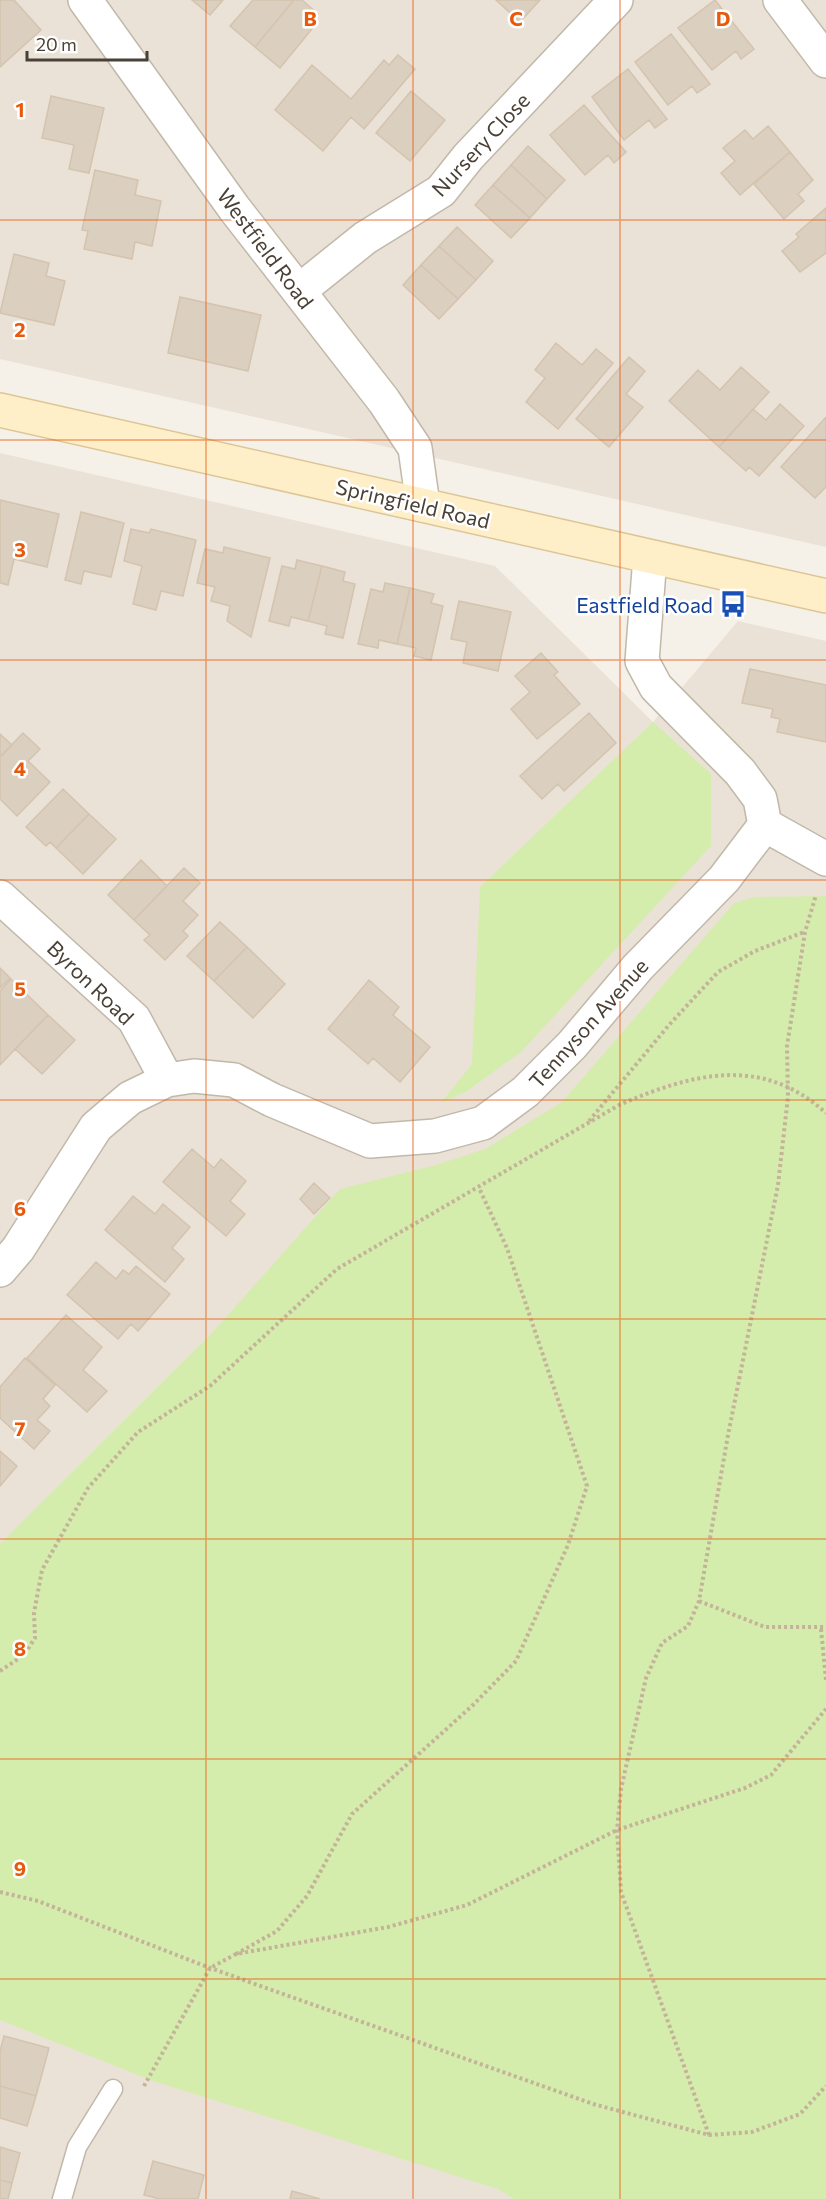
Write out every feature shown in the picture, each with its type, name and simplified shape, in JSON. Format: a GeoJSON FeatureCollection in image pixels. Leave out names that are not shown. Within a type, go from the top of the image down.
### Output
{"type":"FeatureCollection","features":[{"type":"Feature","properties":{"kind":"street","name":"Westfield Road"},"geometry":{"type":"LineString","coordinates":[[85,0],[234,208],[384,401],[415,448],[423,505]]}},
{"type":"Feature","properties":{"kind":"street","name":"Nursery Close"},"geometry":{"type":"LineString","coordinates":[[299,291],[365,238],[441,191],[468,157],[616,0]]}},
{"type":"Feature","properties":{"kind":"street"},"geometry":{"type":"LineString","coordinates":[[780,0],[826,61]]}},
{"type":"Feature","properties":{"kind":"street","name":"Springfield Road"},"geometry":{"type":"LineString","coordinates":[[0,410],[826,596]]}},
{"type":"Feature","properties":{"kind":"street"},"geometry":{"type":"LineString","coordinates":[[650,557],[642,661],[656,687],[747,781],[760,799],[765,825],[826,859]]}},
{"type":"Feature","properties":{"kind":"street","name":"Tennyson Avenue"},"geometry":{"type":"LineString","coordinates":[[0,1270],[30,1230],[96,1126],[130,1098],[167,1080],[194,1076],[234,1080],[272,1100],[370,1141],[435,1136],[483,1123],[525,1092],[572,1045],[638,968],[724,879],[765,825]]}},
{"type":"Feature","properties":{"kind":"street","name":"Byron Road"},"geometry":{"type":"LineString","coordinates":[[0,897],[134,1019],[167,1080]]}},
{"type":"Feature","properties":{"kind":"lane"},"geometry":{"type":"LineString","coordinates":[[62,2199],[77,2147],[113,2089]]}},
{"type":"Feature","properties":{"kind":"path"},"geometry":{"type":"LineString","coordinates":[[709,2135],[621,1892],[617,1830],[621,1790],[646,1678],[662,1643],[688,1626],[699,1601],[728,1435],[778,1185],[789,1085],[788,1046],[805,932],[817,892]]}},
{"type":"Feature","properties":{"kind":"path"},"geometry":{"type":"LineString","coordinates":[[586,1124],[669,1025],[718,972],[755,951],[805,932]]}},
{"type":"Feature","properties":{"kind":"path"},"geometry":{"type":"LineString","coordinates":[[0,1671],[24,1656],[35,1638],[34,1613],[42,1570],[87,1488],[138,1432],[210,1386],[337,1269],[430,1212],[479,1188],[619,1105],[664,1085],[710,1075],[744,1075],[789,1085],[810,1098],[826,1113]]}},
{"type":"Feature","properties":{"kind":"path"},"geometry":{"type":"LineString","coordinates":[[113,2089],[140,2093],[210,1968],[277,1931],[307,1896],[352,1814],[472,1706],[516,1661],[568,1545],[586,1486],[507,1248],[479,1188]]}},
{"type":"Feature","properties":{"kind":"path"},"geometry":{"type":"LineString","coordinates":[[699,1601],[765,1627],[823,1628],[826,1680]]}},
{"type":"Feature","properties":{"kind":"path"},"geometry":{"type":"LineString","coordinates":[[236,1954],[388,1927],[467,1905],[617,1830],[745,1788],[771,1775],[826,1710]]}},
{"type":"Feature","properties":{"kind":"path"},"geometry":{"type":"LineString","coordinates":[[1,1891],[38,1901],[210,1968],[594,2104],[709,2135],[752,2132],[800,2114],[826,2086]]}},
{"type":"Feature","properties":{"kind":"shaded area"},"geometry":{"type":"Polygon","coordinates":[[[0,0],[826,0],[826,547],[0,359],[0,0]]]}},
{"type":"Feature","properties":{"kind":"shaded area"},"geometry":{"type":"Polygon","coordinates":[[[0,453],[495,566],[653,722],[738,621],[826,641],[826,2199],[0,2199],[0,453]]]}},
{"type":"Feature","properties":{"kind":"green space"},"geometry":{"type":"Polygon","coordinates":[[[653,722],[711,774],[711,846],[521,1052],[467,1091],[441,1103],[472,1064],[480,887],[653,722]]]}},
{"type":"Feature","properties":{"kind":"green space"},"geometry":{"type":"Polygon","coordinates":[[[826,896],[826,2199],[514,2199],[498,2189],[153,2081],[0,2020],[0,1544],[211,1334],[340,1189],[436,1165],[485,1149],[562,1102],[734,903],[755,897],[826,896]]]}},
{"type":"Feature","properties":{"kind":"building"},"geometry":{"type":"Polygon","coordinates":[[[0,0],[14,0],[41,30],[0,67],[0,0]]]}},
{"type":"Feature","properties":{"kind":"building"},"geometry":{"type":"Polygon","coordinates":[[[192,0],[223,0],[210,15],[192,0]]]}},
{"type":"Feature","properties":{"kind":"building"},"geometry":{"type":"Polygon","coordinates":[[[253,0],[294,0],[255,47],[230,26],[253,0]]]}},
{"type":"Feature","properties":{"kind":"building"},"geometry":{"type":"Polygon","coordinates":[[[294,0],[302,0],[318,14],[308,26],[312,29],[280,68],[255,47],[294,0]]]}},
{"type":"Feature","properties":{"kind":"building"},"geometry":{"type":"Polygon","coordinates":[[[496,0],[540,0],[520,22],[496,0]]]}},
{"type":"Feature","properties":{"kind":"building"},"geometry":{"type":"Polygon","coordinates":[[[715,0],[754,49],[741,59],[736,51],[712,70],[678,28],[715,0]]]}},
{"type":"Feature","properties":{"kind":"building"},"geometry":{"type":"Polygon","coordinates":[[[671,34],[710,84],[697,93],[692,86],[668,105],[635,62],[671,34]]]}},
{"type":"Feature","properties":{"kind":"building"},"geometry":{"type":"Polygon","coordinates":[[[398,55],[415,69],[364,129],[351,117],[323,151],[275,110],[312,65],[351,99],[384,60],[389,65],[398,55]]]}},
{"type":"Feature","properties":{"kind":"building"},"geometry":{"type":"Polygon","coordinates":[[[628,69],[667,119],[655,128],[649,120],[624,140],[592,97],[628,69]]]}},
{"type":"Feature","properties":{"kind":"building"},"geometry":{"type":"Polygon","coordinates":[[[411,91],[445,120],[410,161],[376,133],[411,91]]]}},
{"type":"Feature","properties":{"kind":"building"},"geometry":{"type":"Polygon","coordinates":[[[51,96],[104,108],[89,173],[69,169],[74,145],[42,138],[51,96]]]}},
{"type":"Feature","properties":{"kind":"building"},"geometry":{"type":"Polygon","coordinates":[[[584,105],[626,152],[614,163],[608,155],[585,175],[550,135],[584,105]]]}},
{"type":"Feature","properties":{"kind":"building"},"geometry":{"type":"Polygon","coordinates":[[[768,126],[790,152],[740,195],[721,173],[735,161],[723,148],[745,130],[753,139],[768,126]]]}},
{"type":"Feature","properties":{"kind":"building"},"geometry":{"type":"Polygon","coordinates":[[[528,146],[565,180],[547,199],[511,165],[528,146]]]}},
{"type":"Feature","properties":{"kind":"building"},"geometry":{"type":"Polygon","coordinates":[[[790,152],[813,180],[798,194],[804,201],[784,219],[754,184],[790,152]]]}},
{"type":"Feature","properties":{"kind":"building"},"geometry":{"type":"Polygon","coordinates":[[[511,165],[547,199],[530,218],[493,185],[511,165]]]}},
{"type":"Feature","properties":{"kind":"building"},"geometry":{"type":"Polygon","coordinates":[[[95,170],[138,180],[135,195],[161,201],[152,246],[135,242],[132,259],[84,249],[88,231],[82,230],[95,170]]]}},
{"type":"Feature","properties":{"kind":"building"},"geometry":{"type":"Polygon","coordinates":[[[493,185],[530,218],[511,238],[475,205],[493,185]]]}},
{"type":"Feature","properties":{"kind":"building"},"geometry":{"type":"Polygon","coordinates":[[[826,208],[826,253],[800,272],[782,251],[799,237],[796,234],[826,208]]]}},
{"type":"Feature","properties":{"kind":"building"},"geometry":{"type":"Polygon","coordinates":[[[457,227],[493,261],[476,280],[439,246],[457,227]]]}},
{"type":"Feature","properties":{"kind":"building"},"geometry":{"type":"Polygon","coordinates":[[[439,246],[476,280],[458,299],[421,265],[439,246]]]}},
{"type":"Feature","properties":{"kind":"building"},"geometry":{"type":"Polygon","coordinates":[[[14,254],[49,263],[46,276],[65,281],[54,325],[0,313],[14,254]]]}},
{"type":"Feature","properties":{"kind":"building"},"geometry":{"type":"Polygon","coordinates":[[[421,265],[458,299],[439,319],[403,285],[421,265]]]}},
{"type":"Feature","properties":{"kind":"building"},"geometry":{"type":"Polygon","coordinates":[[[180,297],[261,315],[248,371],[168,353],[180,297]]]}},
{"type":"Feature","properties":{"kind":"building"},"geometry":{"type":"Polygon","coordinates":[[[556,343],[582,365],[596,349],[613,363],[558,429],[526,402],[545,378],[535,370],[556,343]]]}},
{"type":"Feature","properties":{"kind":"building"},"geometry":{"type":"Polygon","coordinates":[[[629,357],[645,371],[626,394],[643,407],[609,447],[576,419],[629,357]]]}},
{"type":"Feature","properties":{"kind":"building"},"geometry":{"type":"Polygon","coordinates":[[[741,367],[769,392],[719,447],[669,401],[698,370],[720,390],[741,367]]]}},
{"type":"Feature","properties":{"kind":"building"},"geometry":{"type":"Polygon","coordinates":[[[780,404],[804,426],[759,476],[749,467],[746,471],[719,447],[753,409],[766,420],[780,404]]]}},
{"type":"Feature","properties":{"kind":"building"},"geometry":{"type":"Polygon","coordinates":[[[826,417],[826,487],[815,498],[781,467],[826,417]]]}},
{"type":"Feature","properties":{"kind":"building"},"geometry":{"type":"Polygon","coordinates":[[[0,500],[59,514],[47,567],[14,559],[8,585],[0,583],[0,500]]]}},
{"type":"Feature","properties":{"kind":"building"},"geometry":{"type":"Polygon","coordinates":[[[81,512],[124,523],[111,577],[84,571],[81,584],[65,580],[81,512]]]}},
{"type":"Feature","properties":{"kind":"building"},"geometry":{"type":"Polygon","coordinates":[[[131,529],[149,533],[151,529],[196,540],[183,596],[161,591],[156,610],[133,604],[142,566],[124,561],[131,529]]]}},
{"type":"Feature","properties":{"kind":"building"},"geometry":{"type":"Polygon","coordinates":[[[224,547],[270,558],[251,637],[227,621],[230,606],[211,601],[215,587],[197,583],[205,549],[223,553],[224,547]]]}},
{"type":"Feature","properties":{"kind":"building"},"geometry":{"type":"Polygon","coordinates":[[[297,560],[322,566],[308,621],[291,617],[289,626],[269,621],[282,566],[295,569],[297,560]]]}},
{"type":"Feature","properties":{"kind":"building"},"geometry":{"type":"Polygon","coordinates":[[[322,566],[345,572],[343,581],[355,584],[343,638],[325,634],[327,626],[308,621],[322,566]]]}},
{"type":"Feature","properties":{"kind":"building"},"geometry":{"type":"Polygon","coordinates":[[[385,583],[410,588],[397,644],[379,640],[378,648],[358,644],[371,589],[383,592],[385,583]]]}},
{"type":"Feature","properties":{"kind":"building"},"geometry":{"type":"Polygon","coordinates":[[[410,588],[434,594],[431,603],[443,606],[431,660],[414,656],[416,648],[397,644],[410,588]]]}},
{"type":"Feature","properties":{"kind":"building"},"geometry":{"type":"Polygon","coordinates":[[[459,601],[511,612],[498,671],[463,663],[467,642],[451,639],[459,601]]]}},
{"type":"Feature","properties":{"kind":"building"},"geometry":{"type":"Polygon","coordinates":[[[541,653],[558,672],[554,675],[580,704],[537,739],[511,709],[530,692],[515,676],[541,653]]]}},
{"type":"Feature","properties":{"kind":"building"},"geometry":{"type":"Polygon","coordinates":[[[750,669],[826,685],[826,742],[777,732],[780,719],[771,717],[773,709],[742,703],[750,669]]]}},
{"type":"Feature","properties":{"kind":"building"},"geometry":{"type":"Polygon","coordinates":[[[589,713],[616,743],[564,791],[558,784],[542,799],[520,776],[589,713]]]}},
{"type":"Feature","properties":{"kind":"building"},"geometry":{"type":"Polygon","coordinates":[[[23,733],[40,749],[28,761],[50,782],[17,816],[0,799],[0,757],[23,733]]]}},
{"type":"Feature","properties":{"kind":"building"},"geometry":{"type":"Polygon","coordinates":[[[0,734],[12,745],[0,757],[0,734]]]}},
{"type":"Feature","properties":{"kind":"building"},"geometry":{"type":"Polygon","coordinates":[[[63,789],[89,814],[56,848],[50,842],[46,846],[26,827],[63,789]]]}},
{"type":"Feature","properties":{"kind":"building"},"geometry":{"type":"Polygon","coordinates":[[[89,814],[116,839],[83,874],[56,848],[89,814]]]}},
{"type":"Feature","properties":{"kind":"building"},"geometry":{"type":"Polygon","coordinates":[[[141,860],[167,886],[134,920],[108,895],[141,860]]]}},
{"type":"Feature","properties":{"kind":"building"},"geometry":{"type":"Polygon","coordinates":[[[184,868],[200,883],[183,901],[198,915],[183,931],[188,936],[165,960],[144,940],[150,935],[134,920],[184,868]]]}},
{"type":"Feature","properties":{"kind":"building"},"geometry":{"type":"Polygon","coordinates":[[[220,922],[247,947],[214,981],[187,956],[220,922]]]}},
{"type":"Feature","properties":{"kind":"building"},"geometry":{"type":"Polygon","coordinates":[[[247,947],[285,984],[253,1018],[214,981],[247,947]]]}},
{"type":"Feature","properties":{"kind":"building"},"geometry":{"type":"Polygon","coordinates":[[[0,968],[10,978],[0,988],[0,968]]]}},
{"type":"Feature","properties":{"kind":"building"},"geometry":{"type":"Polygon","coordinates":[[[11,979],[48,1015],[0,1065],[0,991],[11,979]]]}},
{"type":"Feature","properties":{"kind":"building"},"geometry":{"type":"Polygon","coordinates":[[[369,980],[399,1007],[393,1015],[430,1047],[400,1082],[373,1058],[368,1064],[328,1029],[369,980]]]}},
{"type":"Feature","properties":{"kind":"building"},"geometry":{"type":"Polygon","coordinates":[[[48,1015],[75,1040],[42,1074],[15,1049],[48,1015]]]}},
{"type":"Feature","properties":{"kind":"building"},"geometry":{"type":"Polygon","coordinates":[[[192,1149],[214,1168],[221,1159],[246,1181],[230,1201],[245,1214],[226,1236],[163,1182],[192,1149]]]}},
{"type":"Feature","properties":{"kind":"building"},"geometry":{"type":"Polygon","coordinates":[[[314,1183],[330,1198],[314,1214],[300,1199],[314,1183]]]}},
{"type":"Feature","properties":{"kind":"building"},"geometry":{"type":"Polygon","coordinates":[[[133,1196],[155,1214],[163,1204],[190,1227],[172,1248],[184,1259],[165,1282],[105,1230],[133,1196]]]}},
{"type":"Feature","properties":{"kind":"building"},"geometry":{"type":"Polygon","coordinates":[[[96,1262],[116,1279],[123,1270],[129,1274],[136,1266],[170,1294],[138,1331],[131,1324],[118,1339],[67,1295],[96,1262]]]}},
{"type":"Feature","properties":{"kind":"building"},"geometry":{"type":"Polygon","coordinates":[[[66,1315],[102,1347],[83,1370],[107,1391],[87,1412],[27,1358],[66,1315]]]}},
{"type":"Feature","properties":{"kind":"building"},"geometry":{"type":"Polygon","coordinates":[[[25,1358],[55,1385],[43,1399],[50,1406],[37,1420],[50,1431],[34,1449],[0,1418],[0,1387],[25,1358]]]}},
{"type":"Feature","properties":{"kind":"building"},"geometry":{"type":"Polygon","coordinates":[[[0,1451],[17,1466],[0,1486],[0,1451]]]}},
{"type":"Feature","properties":{"kind":"building"},"geometry":{"type":"Polygon","coordinates":[[[4,2036],[49,2048],[36,2096],[0,2086],[0,2051],[4,2036]]]}},
{"type":"Feature","properties":{"kind":"building"},"geometry":{"type":"Polygon","coordinates":[[[0,2086],[36,2096],[27,2126],[0,2118],[0,2086]]]}},
{"type":"Feature","properties":{"kind":"building"},"geometry":{"type":"Polygon","coordinates":[[[0,2147],[20,2153],[12,2183],[0,2180],[0,2147]]]}},
{"type":"Feature","properties":{"kind":"building"},"geometry":{"type":"Polygon","coordinates":[[[153,2161],[204,2175],[198,2199],[160,2199],[144,2195],[153,2161]]]}},
{"type":"Feature","properties":{"kind":"building"},"geometry":{"type":"Polygon","coordinates":[[[0,2180],[12,2183],[8,2199],[0,2199],[0,2180]]]}},
{"type":"Feature","properties":{"kind":"building"},"geometry":{"type":"Polygon","coordinates":[[[292,2191],[320,2199],[290,2199],[292,2191]]]}},
{"type":"Feature","properties":{"kind":"place","name":"Eastfield Road"},"geometry":{"type":"Point","coordinates":[733,604]}}]}
